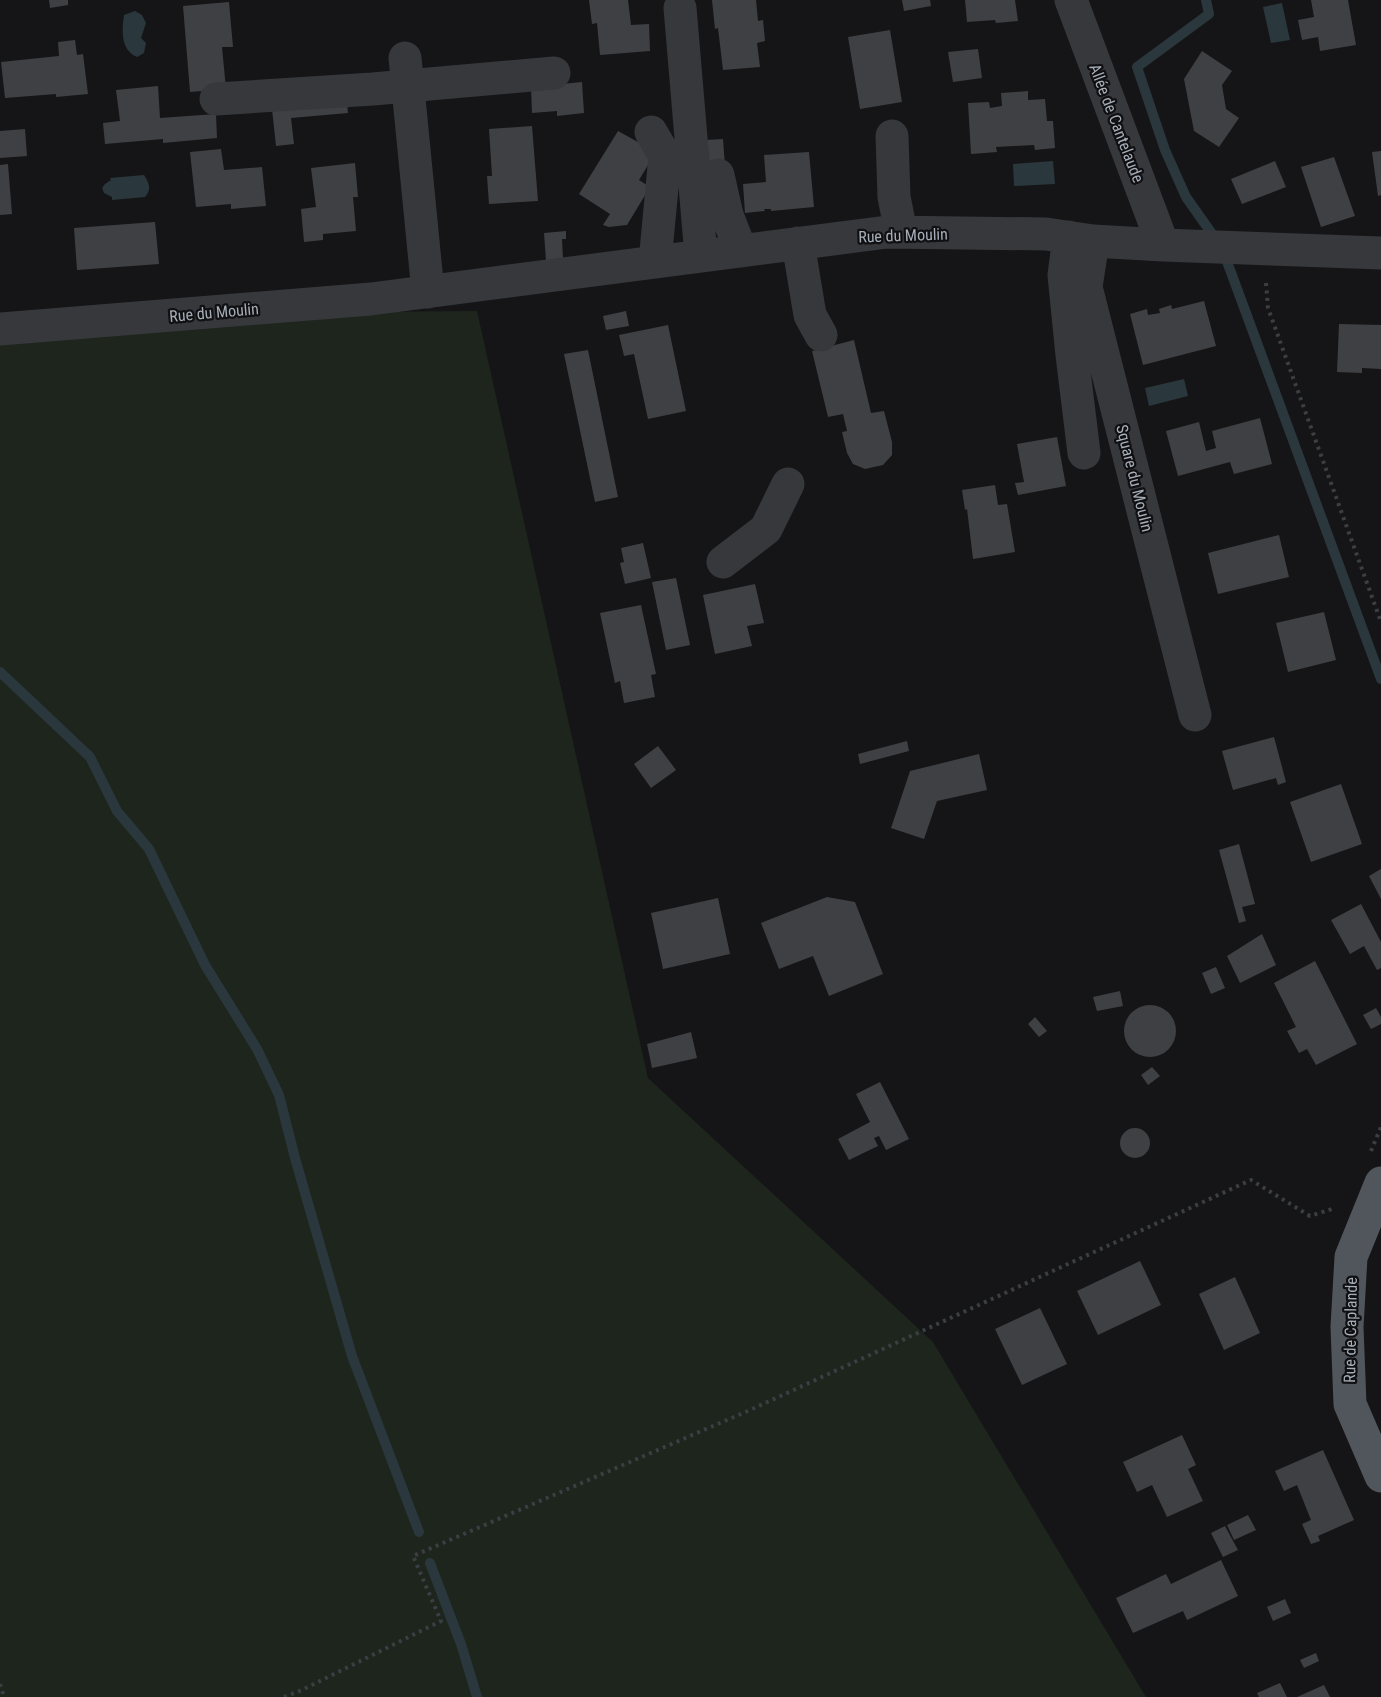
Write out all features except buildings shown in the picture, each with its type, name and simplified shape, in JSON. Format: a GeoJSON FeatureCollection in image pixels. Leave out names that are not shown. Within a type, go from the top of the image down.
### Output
{"type":"FeatureCollection","features":[{"type":"Feature","properties":{"kind":"main road","name":"Rue de Caplande"},"geometry":{"type":"LineString","coordinates":[[1381,1183],[1351,1257],[1347,1327],[1350,1404],[1381,1476]]}},
{"type":"Feature","properties":{"kind":"street","name":"Allée de Cantelaude"},"geometry":{"type":"LineString","coordinates":[[1071,0],[1163,245]]}},
{"type":"Feature","properties":{"kind":"street"},"geometry":{"type":"LineString","coordinates":[[680,8],[701,256]]}},
{"type":"Feature","properties":{"kind":"street"},"geometry":{"type":"LineString","coordinates":[[216,99],[406,72],[554,72]]}},
{"type":"Feature","properties":{"kind":"street"},"geometry":{"type":"LineString","coordinates":[[406,72],[428,292]]}},
{"type":"Feature","properties":{"kind":"street"},"geometry":{"type":"LineString","coordinates":[[651,132],[665,156],[655,262]]}},
{"type":"Feature","properties":{"kind":"street"},"geometry":{"type":"LineString","coordinates":[[892,136],[894,197],[901,232]]}},
{"type":"Feature","properties":{"kind":"street"},"geometry":{"type":"LineString","coordinates":[[718,175],[727,215],[741,250]]}},
{"type":"Feature","properties":{"kind":"street","name":"Rue du Moulin"},"geometry":{"type":"LineString","coordinates":[[0,328],[371,299],[887,232],[1046,234],[1163,245],[1381,253]]}},
{"type":"Feature","properties":{"kind":"street"},"geometry":{"type":"LineString","coordinates":[[1081,239],[1064,275],[1084,453]]}},
{"type":"Feature","properties":{"kind":"street","name":"Square du Moulin"},"geometry":{"type":"LineString","coordinates":[[1081,239],[1086,287],[1195,714]]}},
{"type":"Feature","properties":{"kind":"street"},"geometry":{"type":"LineString","coordinates":[[798,243],[810,315],[821,335]]}},
{"type":"Feature","properties":{"kind":"street"},"geometry":{"type":"LineString","coordinates":[[723,562],[766,529],[788,484]]}},
{"type":"Feature","properties":{"kind":"path"},"geometry":{"type":"LineString","coordinates":[[1266,276],[1268,308],[1381,622]]}},
{"type":"Feature","properties":{"kind":"path"},"geometry":{"type":"LineString","coordinates":[[1371,1153],[1381,1127]]}},
{"type":"Feature","properties":{"kind":"path"},"geometry":{"type":"LineString","coordinates":[[284,1697],[441,1621],[413,1556],[750,1410],[1251,1180],[1310,1216],[1345,1205]]}},
{"type":"Feature","properties":{"kind":"path"},"geometry":{"type":"LineString","coordinates":[[0,1684],[4,1697]]}},
{"type":"Feature","properties":{"kind":"shaded area"},"geometry":{"type":"Polygon","coordinates":[[[1282,3],[1290,40],[1271,43],[1263,7],[1282,3]]]}},
{"type":"Feature","properties":{"kind":"shaded area"},"geometry":{"type":"Polygon","coordinates":[[[135,11],[142,15],[146,23],[141,38],[146,43],[144,53],[137,57],[131,54],[123,39],[124,15],[135,11]]]}},
{"type":"Feature","properties":{"kind":"shaded area"},"geometry":{"type":"Polygon","coordinates":[[[1053,161],[1055,184],[1014,186],[1013,164],[1053,161]]]}},
{"type":"Feature","properties":{"kind":"shaded area"},"geometry":{"type":"Polygon","coordinates":[[[144,175],[149,186],[145,197],[112,200],[112,197],[104,193],[102,188],[111,180],[110,178],[144,175]]]}},
{"type":"Feature","properties":{"kind":"shaded area"},"geometry":{"type":"Polygon","coordinates":[[[477,311],[648,1078],[933,1342],[1146,1697],[0,1697],[0,315],[477,311]]]}},
{"type":"Feature","properties":{"kind":"shaded area"},"geometry":{"type":"Polygon","coordinates":[[[1184,379],[1188,396],[1149,406],[1145,388],[1184,379]]]}},
{"type":"Feature","properties":{"kind":"waterway"},"geometry":{"type":"LineString","coordinates":[[1206,0],[1209,14],[1137,67],[1165,150],[1186,197],[1222,248],[1381,679]]}},
{"type":"Feature","properties":{"kind":"waterway"},"geometry":{"type":"LineString","coordinates":[[0,672],[90,757],[117,811],[149,849],[205,965],[257,1049],[279,1095],[352,1356],[419,1532]]}},
{"type":"Feature","properties":{"kind":"waterway"},"geometry":{"type":"LineString","coordinates":[[430,1563],[461,1644],[477,1697]]}}]}
